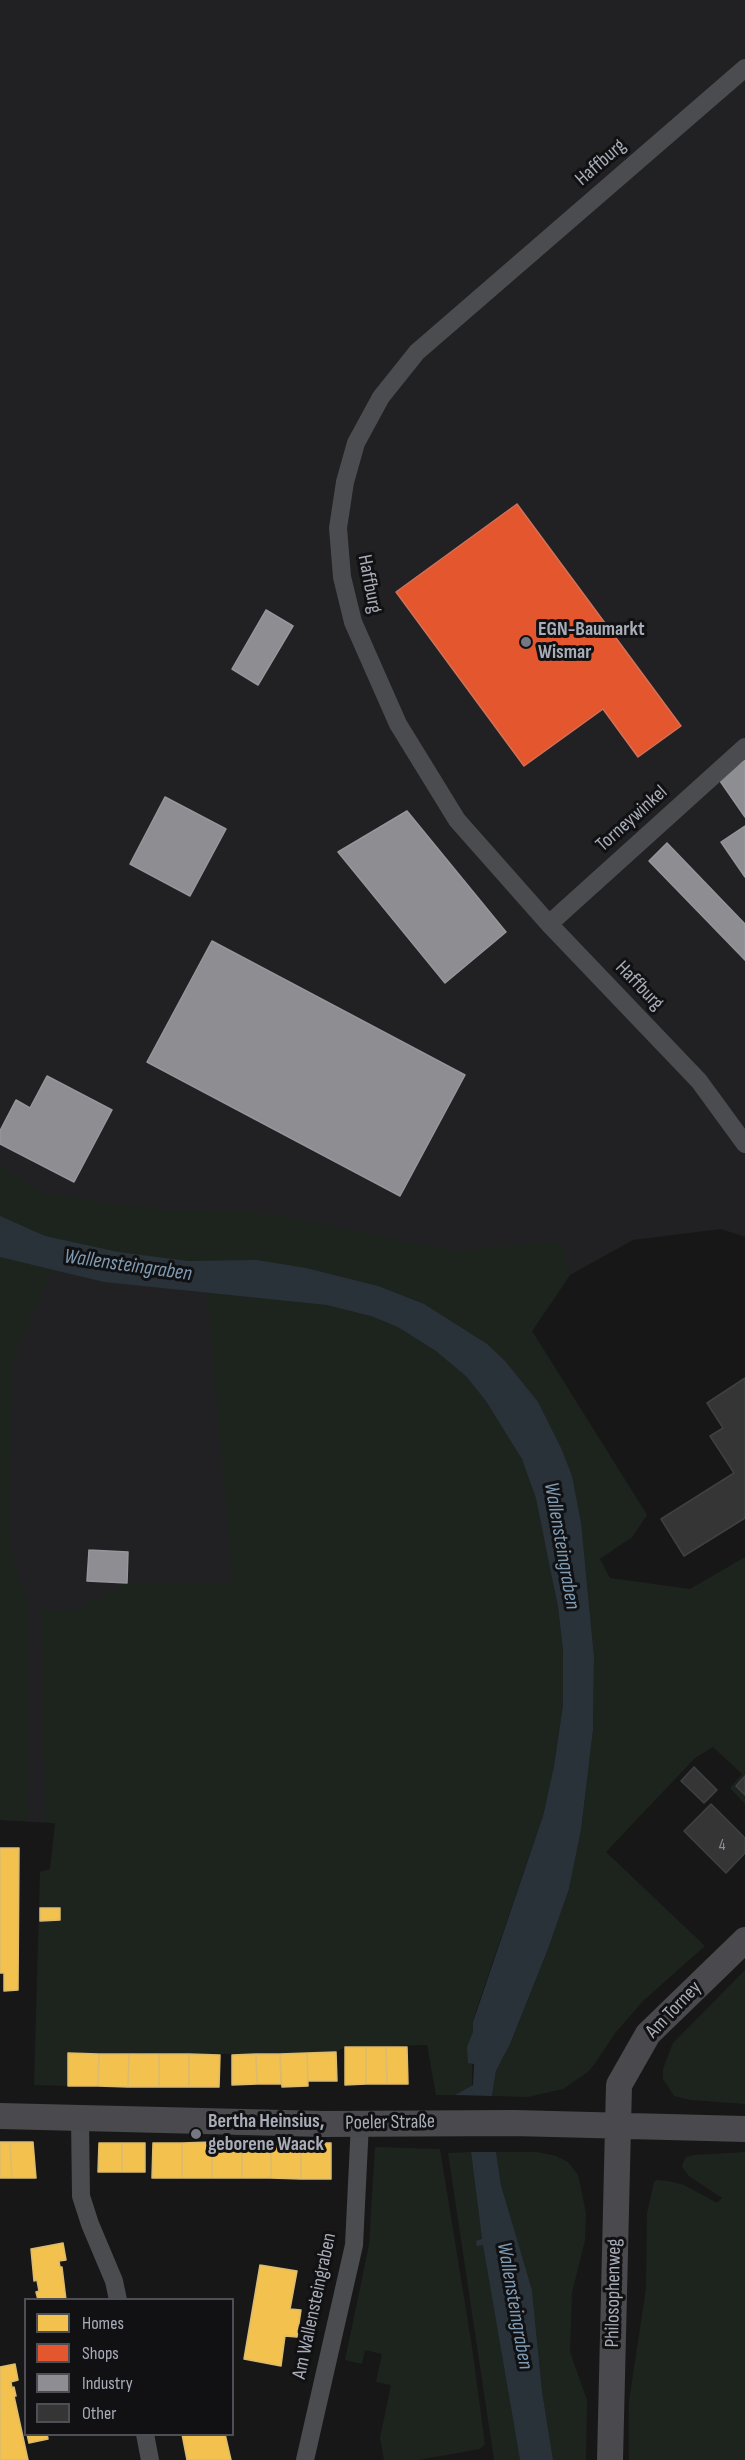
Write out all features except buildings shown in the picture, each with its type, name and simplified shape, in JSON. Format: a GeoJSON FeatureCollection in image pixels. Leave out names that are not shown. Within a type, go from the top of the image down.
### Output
{"type":"FeatureCollection","features":[{"type":"Feature","properties":{"kind":"street","name":"Haffburg"},"geometry":{"type":"LineString","coordinates":[[745,68],[417,352],[381,397],[356,443],[345,482],[338,528],[342,577],[353,622],[398,724],[457,820],[549,924],[699,1081],[745,1144]]}},
{"type":"Feature","properties":{"kind":"street","name":"Torneywinkel"},"geometry":{"type":"LineString","coordinates":[[549,924],[745,747]]}},
{"type":"Feature","properties":{"kind":"street","name":"Am Torney"},"geometry":{"type":"LineString","coordinates":[[618,2127],[619,2085],[648,2034],[745,1940]]}},
{"type":"Feature","properties":{"kind":"street","name":"Poeler Straße"},"geometry":{"type":"LineString","coordinates":[[0,2116],[360,2123],[514,2123],[745,2129]]}},
{"type":"Feature","properties":{"kind":"street"},"geometry":{"type":"LineString","coordinates":[[80,2119],[81,2196],[114,2281],[118,2298]]}},
{"type":"Feature","properties":{"kind":"street","name":"Am Wallensteingraben"},"geometry":{"type":"LineString","coordinates":[[305,2460],[354,2245],[360,2123]]}},
{"type":"Feature","properties":{"kind":"street","name":"Philosophenweg"},"geometry":{"type":"LineString","coordinates":[[610,2460],[618,2127]]}},
{"type":"Feature","properties":{"kind":"street"},"geometry":{"type":"LineString","coordinates":[[145,2436],[150,2460]]}},
{"type":"Feature","properties":{"kind":"shaded area"},"geometry":{"type":"Polygon","coordinates":[[[0,0],[745,0],[745,1237],[721,1229],[633,1240],[570,1275],[532,1331],[647,1515],[632,1537],[599,1559],[131,1828],[0,1820],[0,0]]]}},
{"type":"Feature","properties":{"kind":"shaded area"},"geometry":{"type":"Polygon","coordinates":[[[0,1165],[44,1194],[157,1209],[252,1212],[313,1222],[453,1251],[561,1241],[570,1275],[532,1331],[647,1515],[632,1537],[600,1559],[610,1578],[690,1589],[745,1557],[745,1776],[736,1786],[745,1795],[745,1804],[730,1788],[742,1774],[713,1747],[695,1758],[606,1852],[705,1946],[643,2001],[616,2032],[588,2072],[563,2089],[528,2097],[492,2096],[496,2071],[510,2044],[569,1889],[581,1830],[593,1730],[594,1656],[581,1523],[572,1476],[538,1402],[505,1361],[487,1344],[378,1286],[306,1268],[257,1260],[188,1261],[117,1252],[45,1236],[0,1216],[0,1165]]]}},
{"type":"Feature","properties":{"kind":"shaded area"},"geometry":{"type":"Polygon","coordinates":[[[0,1257],[53,1269],[13,1359],[9,1532],[15,1566],[29,1606],[28,1821],[0,1820],[0,1257]]]}},
{"type":"Feature","properties":{"kind":"shaded area"},"geometry":{"type":"Polygon","coordinates":[[[207,1293],[327,1305],[371,1316],[398,1327],[436,1351],[466,1376],[486,1401],[522,1459],[536,1498],[558,1607],[563,1650],[563,1705],[554,1766],[543,1816],[473,2022],[472,2086],[455,2095],[436,2095],[427,2045],[345,2047],[336,2052],[256,2054],[69,2053],[68,2086],[34,2085],[40,1872],[50,1869],[55,1823],[45,1822],[42,1610],[77,1609],[126,1584],[233,1583],[207,1293]]]}},
{"type":"Feature","properties":{"kind":"shaded area"},"geometry":{"type":"Polygon","coordinates":[[[745,1970],[745,2104],[691,2100],[674,2096],[663,2079],[663,2069],[673,2043],[745,1970]]]}},
{"type":"Feature","properties":{"kind":"shaded area"},"geometry":{"type":"Polygon","coordinates":[[[375,2147],[440,2149],[485,2444],[480,2449],[418,2460],[384,2460],[380,2438],[391,2385],[376,2382],[382,2354],[365,2350],[362,2364],[345,2360],[369,2245],[375,2147]]]}},
{"type":"Feature","properties":{"kind":"shaded area"},"geometry":{"type":"Polygon","coordinates":[[[471,2152],[482,2239],[477,2246],[483,2244],[520,2460],[494,2460],[448,2153],[471,2152]]]}},
{"type":"Feature","properties":{"kind":"shaded area"},"geometry":{"type":"Polygon","coordinates":[[[496,2152],[537,2152],[556,2156],[568,2162],[578,2175],[586,2213],[585,2240],[572,2293],[570,2352],[587,2400],[586,2460],[553,2460],[542,2391],[532,2290],[501,2185],[496,2152]]]}},
{"type":"Feature","properties":{"kind":"shaded area"},"geometry":{"type":"Polygon","coordinates":[[[745,2152],[745,2460],[629,2460],[629,2401],[646,2289],[647,2213],[654,2182],[668,2181],[684,2185],[717,2203],[722,2198],[689,2176],[682,2167],[686,2157],[745,2152]]]}},
{"type":"Feature","properties":{"kind":"water","name":"Wallensteingraben"},"geometry":{"type":"Polygon","coordinates":[[[0,1216],[45,1236],[118,1252],[188,1261],[257,1260],[306,1268],[378,1286],[424,1304],[487,1344],[505,1361],[538,1402],[572,1476],[581,1523],[594,1656],[593,1730],[581,1830],[569,1889],[510,2044],[496,2071],[492,2096],[455,2095],[473,2085],[474,2064],[468,2063],[467,2047],[473,2032],[473,2022],[543,1816],[554,1766],[563,1705],[563,1650],[558,1607],[536,1498],[522,1459],[486,1401],[466,1376],[436,1351],[398,1327],[371,1316],[327,1305],[104,1282],[0,1257],[0,1216]]]}},
{"type":"Feature","properties":{"kind":"water","name":"Wallensteingraben"},"geometry":{"type":"Polygon","coordinates":[[[471,2152],[496,2152],[501,2185],[532,2290],[542,2391],[553,2460],[520,2460],[483,2245],[477,2246],[476,2241],[482,2239],[471,2152]]]}},
{"type":"Feature","properties":{"kind":"place","name":"EGN-Baumarkt Wismar"},"geometry":{"type":"Point","coordinates":[526,642]}},
{"type":"Feature","properties":{"kind":"place","name":"Bertha Heinsius, geborene Waack"},"geometry":{"type":"Point","coordinates":[196,2134]}}]}
